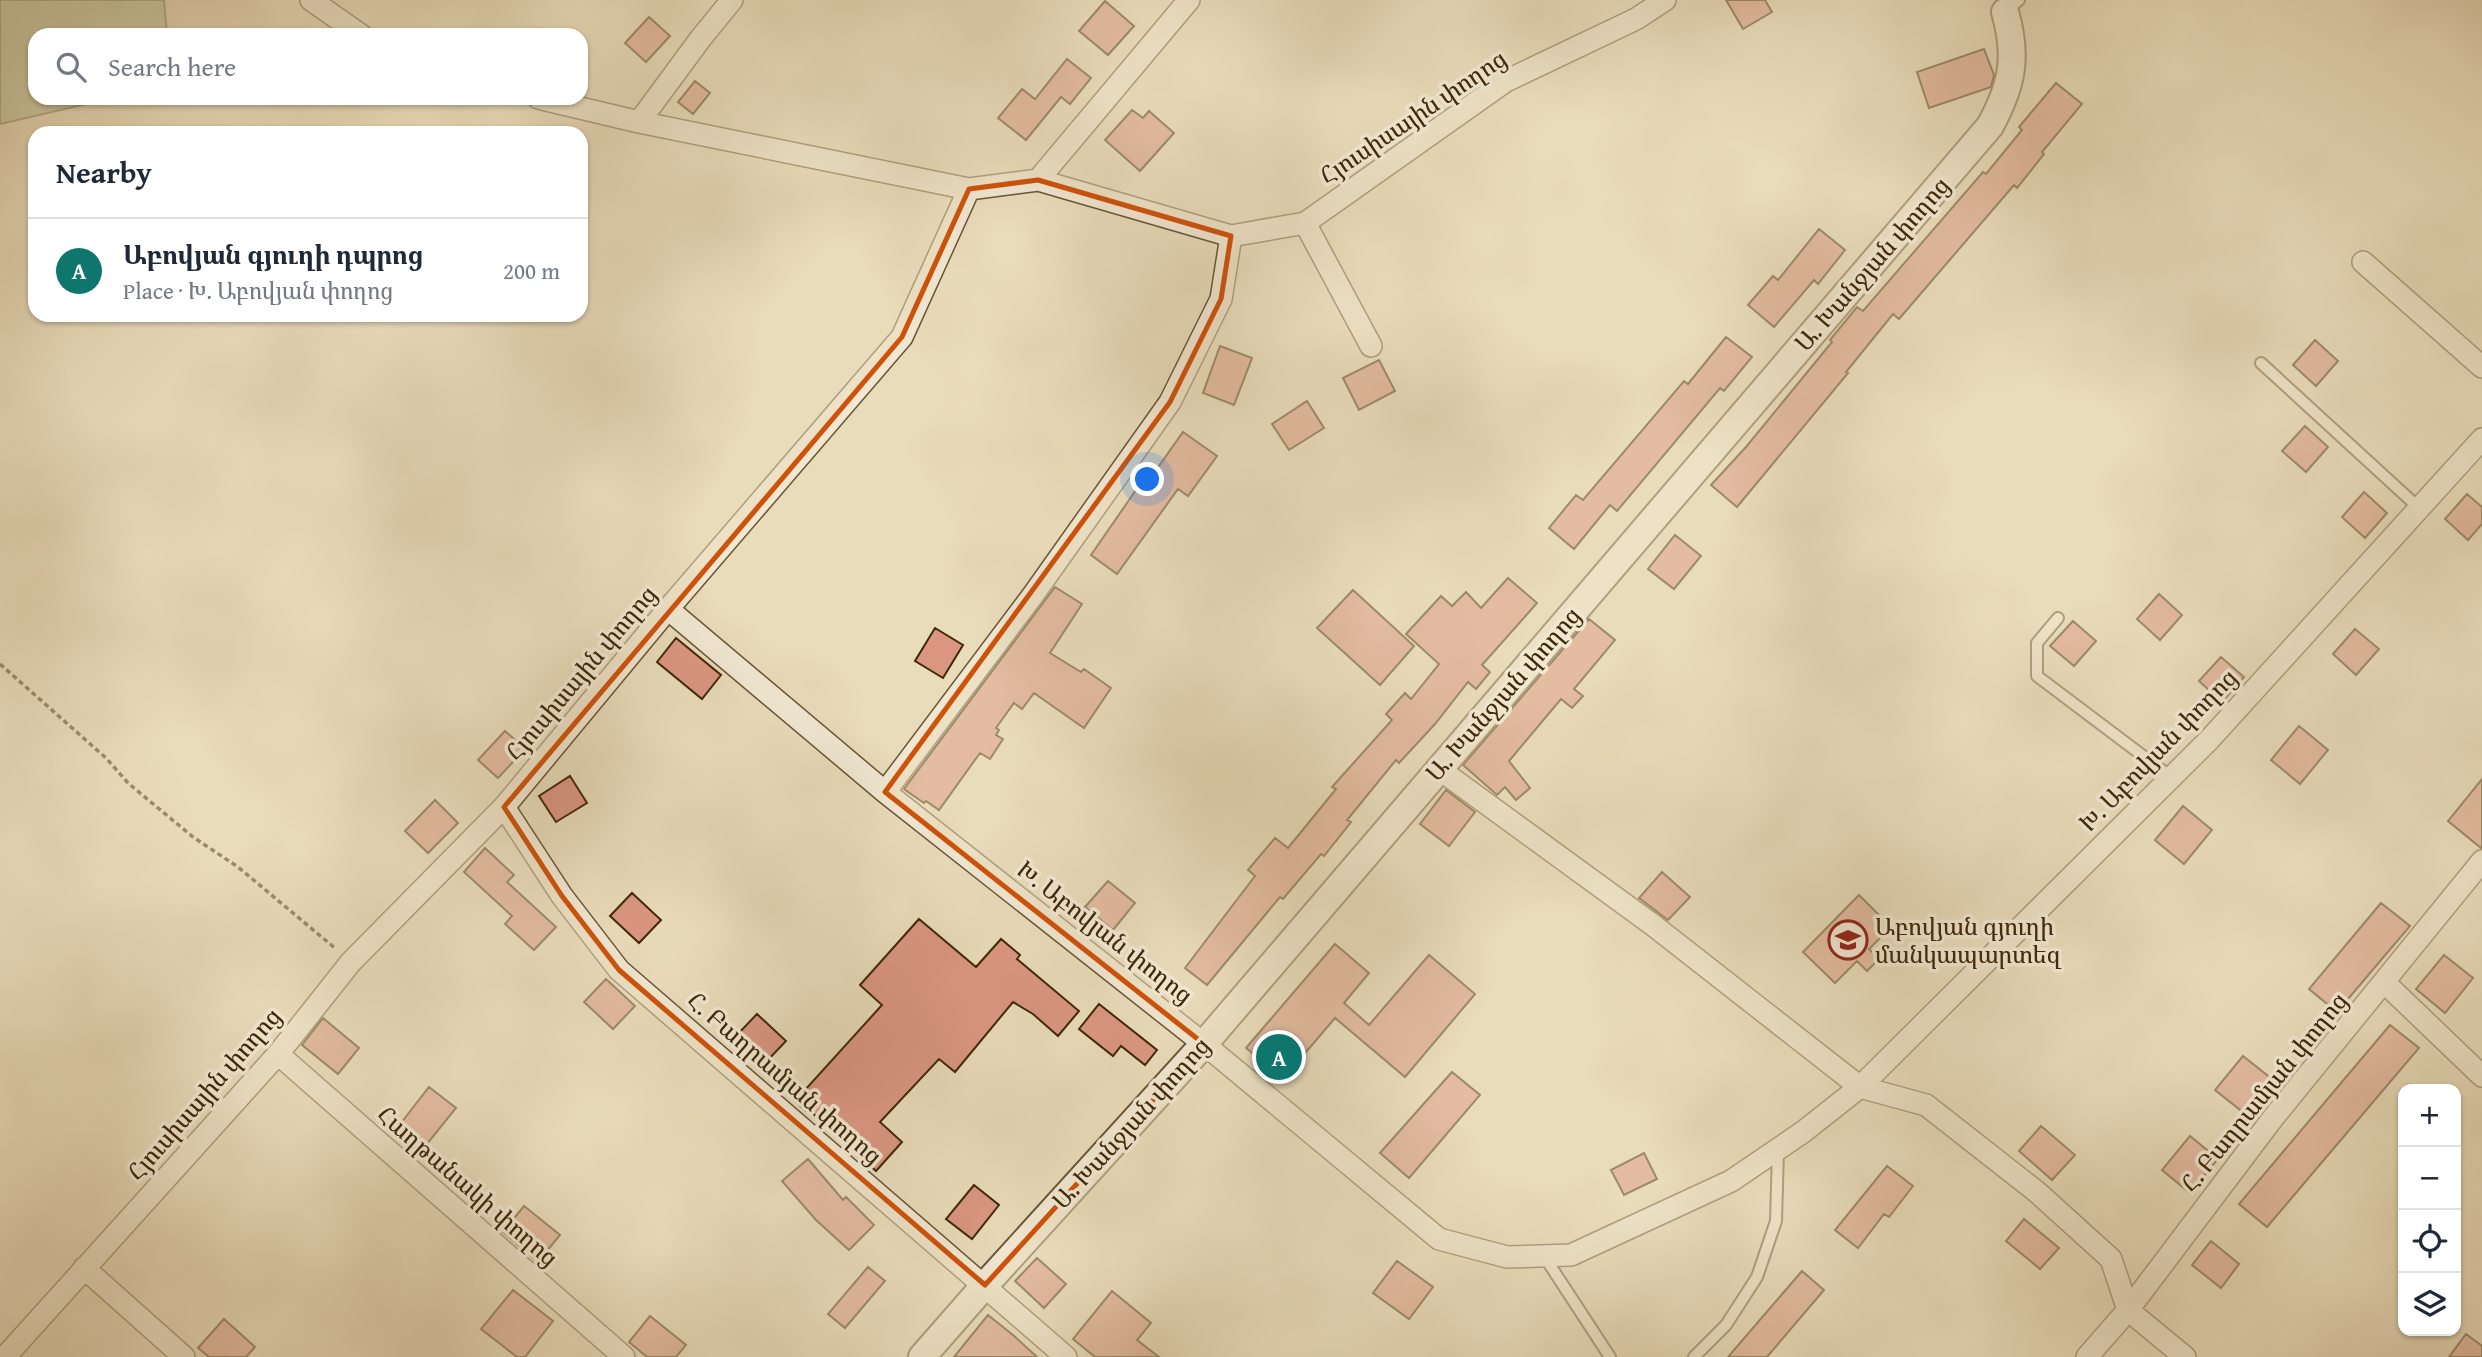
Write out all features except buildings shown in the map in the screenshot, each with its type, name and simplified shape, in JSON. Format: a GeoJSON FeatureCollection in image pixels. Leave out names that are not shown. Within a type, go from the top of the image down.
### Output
{"type":"FeatureCollection","features":[{"type":"Feature","properties":{"kind":"street"},"geometry":{"type":"LineString","coordinates":[[311,0],[351,28]]}},
{"type":"Feature","properties":{"kind":"street"},"geometry":{"type":"LineString","coordinates":[[639,122],[732,0]]}},
{"type":"Feature","properties":{"kind":"street"},"geometry":{"type":"LineString","coordinates":[[1038,180],[1189,0]]}},
{"type":"Feature","properties":{"kind":"street","name":"Հյուսիսային փողոց"},"geometry":{"type":"LineString","coordinates":[[5,1357],[278,1054],[351,962],[504,807],[668,609],[902,337],[969,189],[1038,180],[1231,236],[1305,223],[1506,81],[1636,19],[1665,0]]}},
{"type":"Feature","properties":{"kind":"street","name":"Ա․ Խանջյան փողոց"},"geometry":{"type":"LineString","coordinates":[[922,1357],[1204,1044],[1990,126],[2011,76],[2013,52],[2008,4]]}},
{"type":"Feature","properties":{"kind":"street"},"geometry":{"type":"LineString","coordinates":[[567,105],[969,189]]}},
{"type":"Feature","properties":{"kind":"street"},"geometry":{"type":"LineString","coordinates":[[1305,223],[1371,346]]}},
{"type":"Feature","properties":{"kind":"street"},"geometry":{"type":"LineString","coordinates":[[885,792],[1033,595],[1170,402],[1221,299],[1231,236]]}},
{"type":"Feature","properties":{"kind":"street"},"geometry":{"type":"LineString","coordinates":[[2363,262],[2482,367]]}},
{"type":"Feature","properties":{"kind":"street","name":"Խ․ Աբովյան փողոց"},"geometry":{"type":"LineString","coordinates":[[668,609],[885,792],[1204,1044],[1439,1239],[1507,1257],[1571,1255],[1731,1181],[1803,1132],[1860,1087],[2209,740],[2482,439]]}},
{"type":"Feature","properties":{"kind":"street"},"geometry":{"type":"LineString","coordinates":[[1439,769],[1653,925],[1860,1087],[1926,1105],[2037,1192],[2111,1259],[2128,1310],[2185,1357]]}},
{"type":"Feature","properties":{"kind":"street","name":"Հ․ Բաղրամյան փողոց"},"geometry":{"type":"LineString","coordinates":[[504,807],[562,897],[619,970],[1066,1357]]}},
{"type":"Feature","properties":{"kind":"street","name":"Հ․ Բաղրամյան փողոց"},"geometry":{"type":"LineString","coordinates":[[2087,1357],[2128,1310],[2273,1118],[2482,861]]}},
{"type":"Feature","properties":{"kind":"street"},"geometry":{"type":"LineString","coordinates":[[2385,983],[2482,1076]]}},
{"type":"Feature","properties":{"kind":"street","name":"Հաղթանակի փողոց"},"geometry":{"type":"LineString","coordinates":[[278,1054],[624,1357]]}},
{"type":"Feature","properties":{"kind":"street"},"geometry":{"type":"LineString","coordinates":[[84,1269],[184,1357]]}},
{"type":"Feature","properties":{"kind":"lane"},"geometry":{"type":"LineString","coordinates":[[2261,363],[2419,508]]}},
{"type":"Feature","properties":{"kind":"lane"},"geometry":{"type":"LineString","coordinates":[[2058,618],[2037,643],[2037,676],[2171,777]]}},
{"type":"Feature","properties":{"kind":"lane"},"geometry":{"type":"LineString","coordinates":[[1694,1357],[1726,1325],[1757,1277],[1776,1221],[1779,1149]]}},
{"type":"Feature","properties":{"kind":"lane"},"geometry":{"type":"LineString","coordinates":[[1544,1256],[1610,1357]]}},
{"type":"Feature","properties":{"kind":"path"},"geometry":{"type":"LineString","coordinates":[[0,664],[106,758],[128,783],[193,837],[238,867],[351,962]]}},
{"type":"Feature","properties":{"kind":"highlighted area"},"geometry":{"type":"Polygon","coordinates":[[[1038,180],[1231,236],[1221,299],[1170,402],[885,792],[1204,1044],[985,1285],[619,970],[562,896],[504,807],[902,337],[969,189],[1038,180]]]}},
{"type":"Feature","properties":{"kind":"green space"},"geometry":{"type":"Polygon","coordinates":[[[0,0],[164,0],[166,28],[28,28],[28,105],[82,105],[0,124],[0,0]]]}},
{"type":"Feature","properties":{"kind":"place","name":"Աբովյան գյուղի մանկապարտեզ"},"geometry":{"type":"Point","coordinates":[1848,940]}},
{"type":"Feature","properties":{"kind":"place","name":"Աբովյան գյուղի դպրոց"},"geometry":{"type":"Point","coordinates":[1279,1057]}}]}
